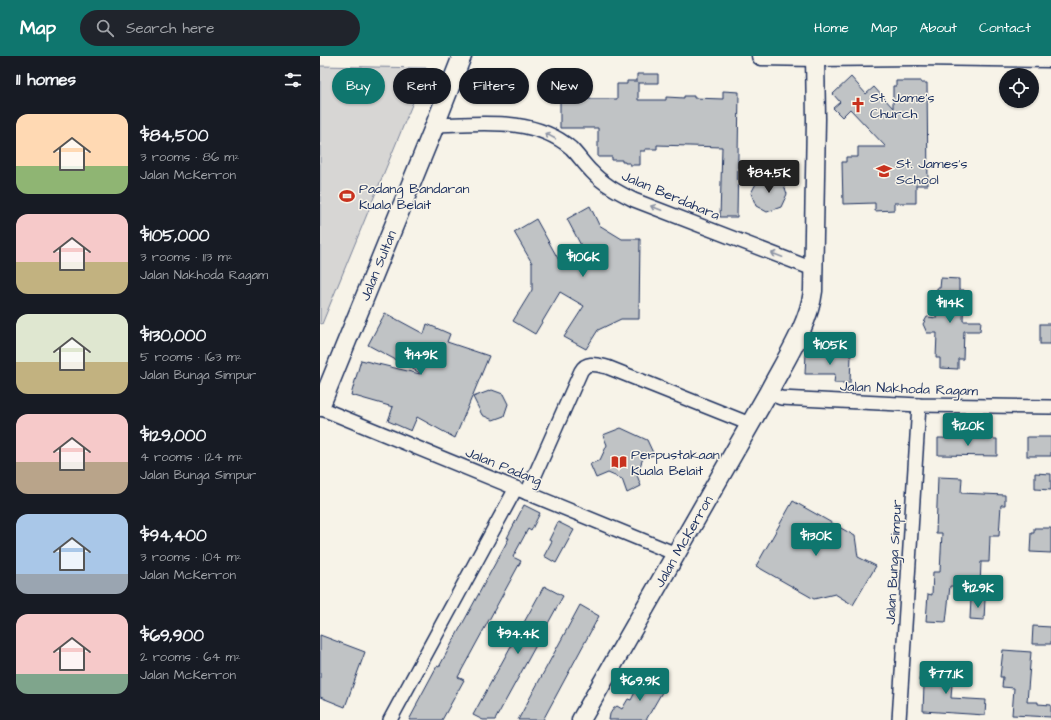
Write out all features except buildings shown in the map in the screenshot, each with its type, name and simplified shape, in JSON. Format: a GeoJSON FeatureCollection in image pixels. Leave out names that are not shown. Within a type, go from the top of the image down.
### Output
{"type":"FeatureCollection","features":[{"type":"Feature","properties":{"kind":"main road","name":"Jalan Sultan"},"geometry":{"type":"LineString","coordinates":[[320,408],[462,56]]}},
{"type":"Feature","properties":{"kind":"main road"},"geometry":{"type":"LineString","coordinates":[[761,56],[1051,58]]}},
{"type":"Feature","properties":{"kind":"main road","name":"Jalan McKerron"},"geometry":{"type":"LineString","coordinates":[[581,720],[768,393],[806,318],[813,297],[816,119],[815,57]]}},
{"type":"Feature","properties":{"kind":"street","name":"Jalan Berdahara"},"geometry":{"type":"LineString","coordinates":[[435,125],[514,125],[531,128],[546,133],[571,148],[591,172],[616,192],[813,269]]}},
{"type":"Feature","properties":{"kind":"street"},"geometry":{"type":"LineString","coordinates":[[390,720],[522,491],[584,366],[596,364],[607,367],[750,424]]}},
{"type":"Feature","properties":{"kind":"street","name":"Jalan Nakhoda Ragam"},"geometry":{"type":"LineString","coordinates":[[768,393],[781,398],[919,405],[1051,408]]}},
{"type":"Feature","properties":{"kind":"street","name":"Jalan Bunga Simpur"},"geometry":{"type":"LineString","coordinates":[[899,720],[919,405]]}},
{"type":"Feature","properties":{"kind":"street","name":"Jalan Padang"},"geometry":{"type":"LineString","coordinates":[[320,408],[676,554]]}},
{"type":"Feature","properties":{"kind":"shaded area","name":"Padang Bandaran Kuala Belait"},"geometry":{"type":"Polygon","coordinates":[[[320,66],[427,68],[393,68],[393,104],[412,104],[322,324],[320,323],[320,66]]]}},
{"type":"Feature","properties":{"kind":"place","name":"St. Jame's Church"},"geometry":{"type":"Point","coordinates":[858,105]}},
{"type":"Feature","properties":{"kind":"place","name":"St. James's School"},"geometry":{"type":"Point","coordinates":[884,171]}},
{"type":"Feature","properties":{"kind":"place","name":"Padang Bandaran Kuala Belait"},"geometry":{"type":"Point","coordinates":[347,196]}},
{"type":"Feature","properties":{"kind":"place","name":"Perpustakaan Kuala Belait"},"geometry":{"type":"Point","coordinates":[619,462]}}]}
